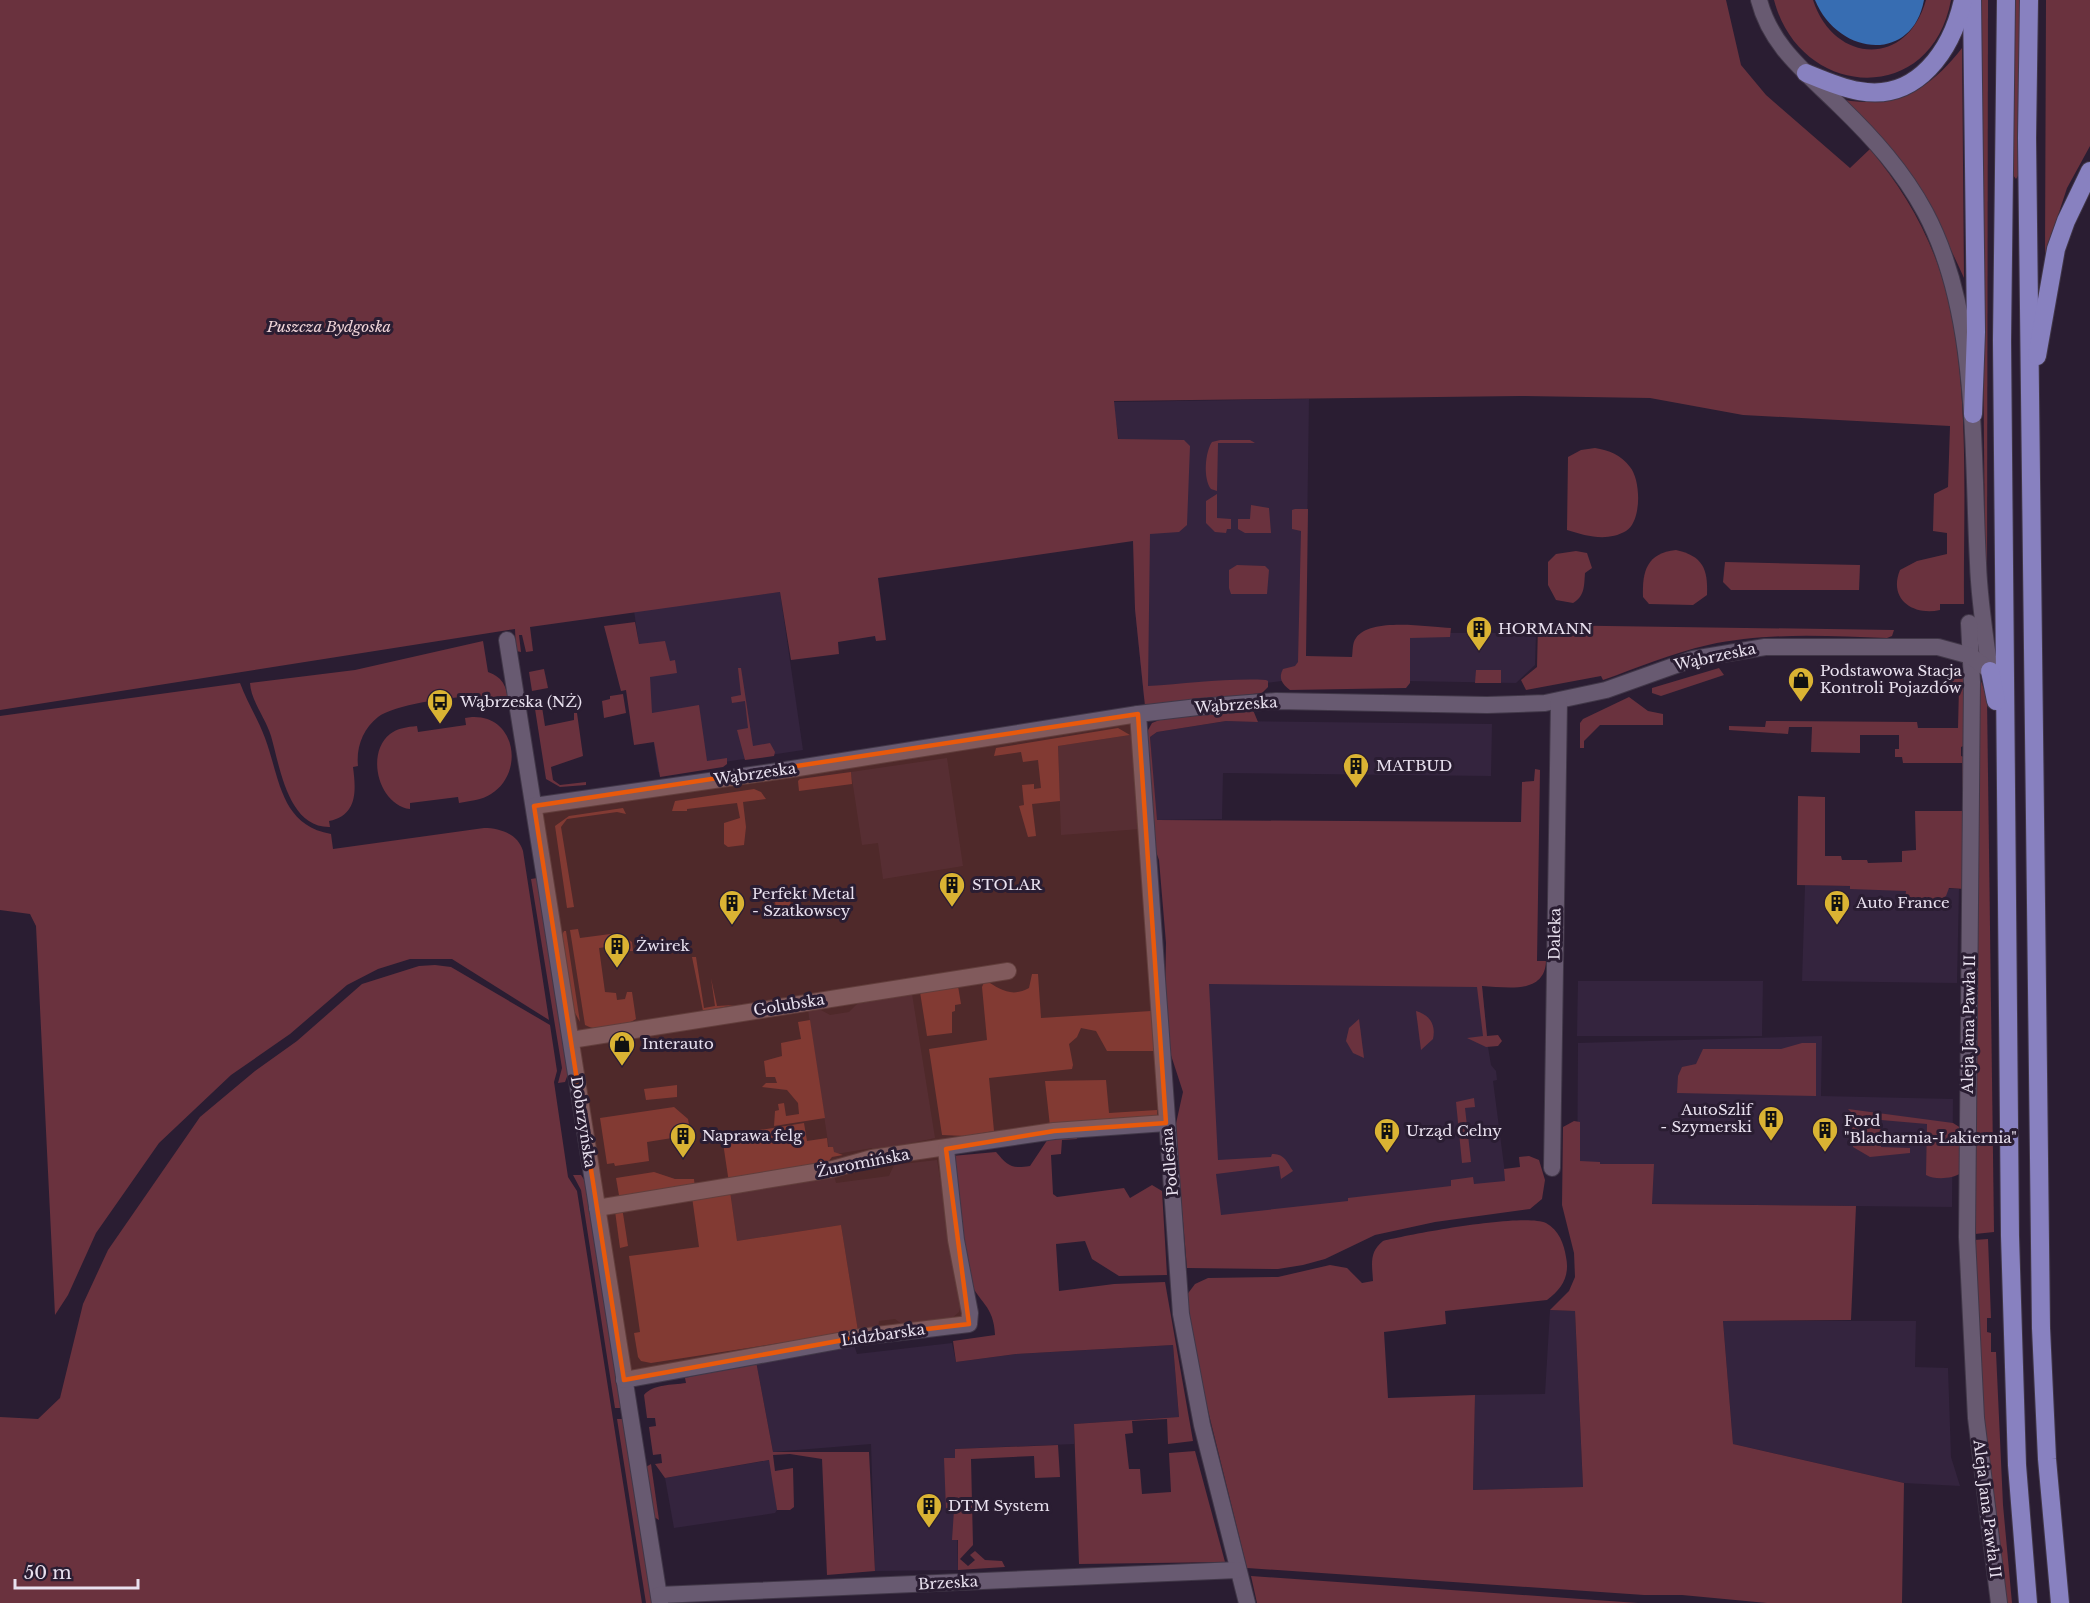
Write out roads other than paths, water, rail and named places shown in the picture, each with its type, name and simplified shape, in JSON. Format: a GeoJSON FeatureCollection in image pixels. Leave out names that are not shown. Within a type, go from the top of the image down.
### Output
{"type":"FeatureCollection","features":[{"type":"Feature","properties":{"kind":"main road"},"geometry":{"type":"LineString","coordinates":[[1806,73],[1860,92],[1885,91],[1907,83],[1922,75],[1942,54],[1957,26],[1963,0]]}},
{"type":"Feature","properties":{"kind":"main road"},"geometry":{"type":"LineString","coordinates":[[1972,0],[1976,332],[1973,414]]}},
{"type":"Feature","properties":{"kind":"main road"},"geometry":{"type":"LineString","coordinates":[[2004,738],[2002,341],[2006,0]]}},
{"type":"Feature","properties":{"kind":"main road"},"geometry":{"type":"LineString","coordinates":[[2029,0],[2027,138],[2041,1328],[2047,1459],[2060,1603]]}},
{"type":"Feature","properties":{"kind":"main road"},"geometry":{"type":"LineString","coordinates":[[2030,405],[2056,249],[2066,221],[2090,171]]}},
{"type":"Feature","properties":{"kind":"main road"},"geometry":{"type":"LineString","coordinates":[[1990,672],[2004,738]]}},
{"type":"Feature","properties":{"kind":"main road","name":"Aleja Jana Pawła II"},"geometry":{"type":"LineString","coordinates":[[2004,738],[2012,1327],[2017,1465],[2028,1603]]}},
{"type":"Feature","properties":{"kind":"street"},"geometry":{"type":"LineString","coordinates":[[1759,0],[1764,19],[1776,40],[1883,150],[1904,176],[1944,253],[1955,294],[1973,414],[1981,606],[1990,672]]}},
{"type":"Feature","properties":{"kind":"street"},"geometry":{"type":"LineString","coordinates":[[1938,647],[1957,639],[1981,606]]}},
{"type":"Feature","properties":{"kind":"street","name":"Aleja Jana Pawła II"},"geometry":{"type":"LineString","coordinates":[[1970,623],[1967,1237],[1976,1418],[1999,1603]]}},
{"type":"Feature","properties":{"kind":"street","name":"Dobrzyńska"},"geometry":{"type":"LineString","coordinates":[[507,640],[659,1599]]}},
{"type":"Feature","properties":{"kind":"street","name":"Wąbrzeska"},"geometry":{"type":"LineString","coordinates":[[534,806],[792,769],[1138,714],[1267,702],[1508,705],[1559,700],[1606,690],[1693,659],[1734,650],[1782,646],[1938,647],[1971,656],[1990,672]]}},
{"type":"Feature","properties":{"kind":"street","name":"Daleka"},"geometry":{"type":"LineString","coordinates":[[1552,1168],[1559,700]]}},
{"type":"Feature","properties":{"kind":"street","name":"Podleśna"},"geometry":{"type":"LineString","coordinates":[[1138,714],[1166,1123],[1183,1325],[1202,1425],[1246,1603]]}},
{"type":"Feature","properties":{"kind":"street","name":"Golubska"},"geometry":{"type":"LineString","coordinates":[[571,1040],[1008,971]]}},
{"type":"Feature","properties":{"kind":"street","name":"Żuromińska"},"geometry":{"type":"LineString","coordinates":[[597,1208],[833,1169],[872,1158],[946,1149],[1054,1131],[1166,1123]]}},
{"type":"Feature","properties":{"kind":"street","name":"Lidzbarska"},"geometry":{"type":"LineString","coordinates":[[624,1380],[826,1343],[969,1324],[970,1313],[956,1240],[946,1149]]}},
{"type":"Feature","properties":{"kind":"street","name":"Brzeska"},"geometry":{"type":"LineString","coordinates":[[659,1599],[1238,1570]]}},
{"type":"Feature","properties":{"kind":"water"},"geometry":{"type":"Polygon","coordinates":[[[1815,0],[1924,0],[1917,21],[1905,35],[1890,43],[1874,45],[1856,41],[1840,33],[1826,19],[1815,0]]]}},
{"type":"Feature","properties":{"kind":"place","name":"HORMANN"},"geometry":{"type":"Point","coordinates":[1479,652]}},
{"type":"Feature","properties":{"kind":"place","name":"Podstawowa Stacja Kontroli Pojazdów"},"geometry":{"type":"Point","coordinates":[1801,703]}},
{"type":"Feature","properties":{"kind":"place","name":"Wąbrzeska (NŻ)"},"geometry":{"type":"Point","coordinates":[440,725]}},
{"type":"Feature","properties":{"kind":"place","name":"MATBUD"},"geometry":{"type":"Point","coordinates":[1356,789]}},
{"type":"Feature","properties":{"kind":"place","name":"STOLAR"},"geometry":{"type":"Point","coordinates":[952,908]}},
{"type":"Feature","properties":{"kind":"place","name":"Perfekt Metal - Szatkowscy"},"geometry":{"type":"Point","coordinates":[732,926]}},
{"type":"Feature","properties":{"kind":"place","name":"Auto France"},"geometry":{"type":"Point","coordinates":[1837,926]}},
{"type":"Feature","properties":{"kind":"place","name":"Żwirek"},"geometry":{"type":"Point","coordinates":[617,969]}},
{"type":"Feature","properties":{"kind":"place","name":"Interauto"},"geometry":{"type":"Point","coordinates":[622,1067]}},
{"type":"Feature","properties":{"kind":"place","name":"AutoSzlif - Szymerski"},"geometry":{"type":"Point","coordinates":[1771,1142]}},
{"type":"Feature","properties":{"kind":"place","name":"Ford \"Blacharnia-Lakiernia\""},"geometry":{"type":"Point","coordinates":[1825,1153]}},
{"type":"Feature","properties":{"kind":"place","name":"Urząd Celny"},"geometry":{"type":"Point","coordinates":[1387,1154]}},
{"type":"Feature","properties":{"kind":"place","name":"Naprawa felg"},"geometry":{"type":"Point","coordinates":[683,1159]}},
{"type":"Feature","properties":{"kind":"place","name":"DTM System"},"geometry":{"type":"Point","coordinates":[929,1529]}},
{"type":"Feature","properties":{"kind":"park label","name":"Puszcza Bydgoska"},"geometry":{"type":"Point","coordinates":[329,327]}}]}
